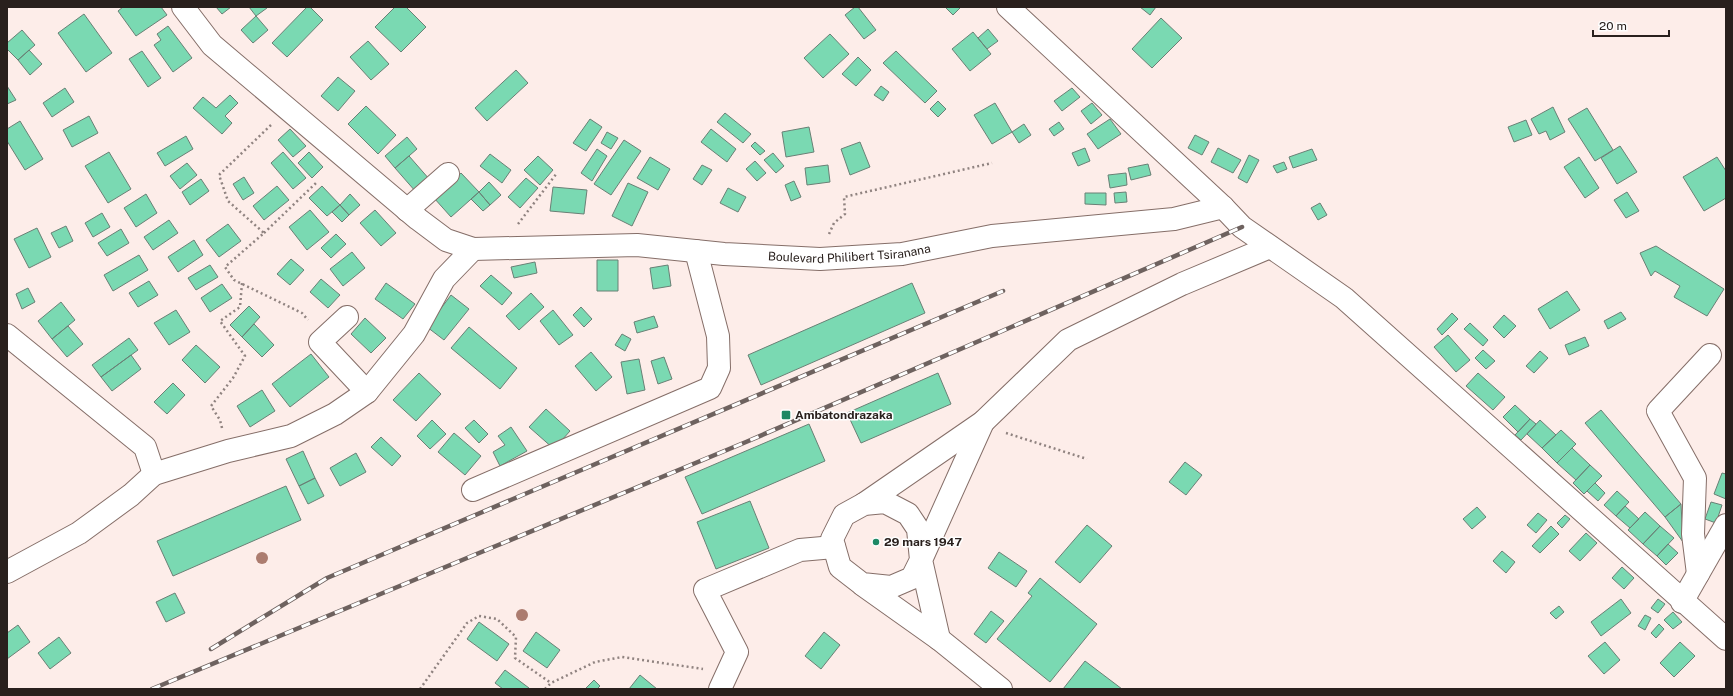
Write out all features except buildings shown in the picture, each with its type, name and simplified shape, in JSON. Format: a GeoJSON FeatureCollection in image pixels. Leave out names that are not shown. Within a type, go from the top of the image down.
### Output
{"type":"FeatureCollection","features":[{"type":"Feature","properties":{"kind":"street","name":"Boulevard Philibert Tsiranana"},"geometry":{"type":"LineString","coordinates":[[183,7],[212,45],[289,108],[407,210],[446,240],[473,249],[636,245],[724,254],[820,259],[902,254],[992,236],[1174,219],[1223,207]]}},
{"type":"Feature","properties":{"kind":"street"},"geometry":{"type":"LineString","coordinates":[[1008,7],[1223,207],[1242,227],[1344,298],[1682,602],[1726,639]]}},
{"type":"Feature","properties":{"kind":"street"},"geometry":{"type":"LineString","coordinates":[[407,210],[448,174]]}},
{"type":"Feature","properties":{"kind":"street"},"geometry":{"type":"LineString","coordinates":[[1001,689],[939,639],[840,567],[832,539],[844,515],[864,504],[983,422],[1068,340],[1182,284],[1270,247]]}},
{"type":"Feature","properties":{"kind":"street"},"geometry":{"type":"LineString","coordinates":[[7,572],[79,533],[131,495],[154,474],[228,451],[291,436],[335,414],[367,392],[414,334],[444,279],[473,249]]}},
{"type":"Feature","properties":{"kind":"street"},"geometry":{"type":"LineString","coordinates":[[473,490],[710,388],[719,368],[718,336],[696,251]]}},
{"type":"Feature","properties":{"kind":"street"},"geometry":{"type":"LineString","coordinates":[[347,317],[320,342],[367,392]]}},
{"type":"Feature","properties":{"kind":"street"},"geometry":{"type":"LineString","coordinates":[[7,334],[145,447],[154,474]]}},
{"type":"Feature","properties":{"kind":"street"},"geometry":{"type":"LineString","coordinates":[[1698,574],[1693,534],[1695,478],[1658,411],[1710,355]]}},
{"type":"Feature","properties":{"kind":"street"},"geometry":{"type":"LineString","coordinates":[[862,584],[892,587],[912,578],[983,422]]}},
{"type":"Feature","properties":{"kind":"street"},"geometry":{"type":"LineString","coordinates":[[864,504],[885,502],[908,514],[918,529],[921,560],[939,639]]}},
{"type":"Feature","properties":{"kind":"street"},"geometry":{"type":"LineString","coordinates":[[1682,602],[1726,525]]}},
{"type":"Feature","properties":{"kind":"street"},"geometry":{"type":"LineString","coordinates":[[724,681],[737,652],[705,590],[800,550],[834,547]]}},
{"type":"Feature","properties":{"kind":"path"},"geometry":{"type":"LineString","coordinates":[[264,233],[228,201],[219,175],[289,108]]}},
{"type":"Feature","properties":{"kind":"path"},"geometry":{"type":"LineString","coordinates":[[820,259],[834,223],[845,214],[844,197],[992,163]]}},
{"type":"Feature","properties":{"kind":"path"},"geometry":{"type":"LineString","coordinates":[[517,248],[518,223],[557,173]]}},
{"type":"Feature","properties":{"kind":"path"},"geometry":{"type":"LineString","coordinates":[[316,183],[264,233],[225,267],[234,280],[302,313],[325,338]]}},
{"type":"Feature","properties":{"kind":"path"},"geometry":{"type":"LineString","coordinates":[[228,451],[220,420],[211,406],[233,378],[245,356],[220,321],[240,307],[242,283]]}},
{"type":"Feature","properties":{"kind":"path"},"geometry":{"type":"LineString","coordinates":[[983,422],[1014,437],[1087,458]]}},
{"type":"Feature","properties":{"kind":"path"},"geometry":{"type":"LineString","coordinates":[[420,689],[467,623],[478,616],[497,619],[516,637],[515,658],[551,683]]}},
{"type":"Feature","properties":{"kind":"path"},"geometry":{"type":"LineString","coordinates":[[545,689],[551,683],[595,662],[622,657],[724,681]]}},
{"type":"Feature","properties":{"kind":"railway"},"geometry":{"type":"LineString","coordinates":[[152,689],[746,442],[1242,227]]}},
{"type":"Feature","properties":{"kind":"railway"},"geometry":{"type":"LineString","coordinates":[[211,649],[327,578],[1003,291]]}},
{"type":"Feature","properties":{"kind":"place","name":"Ambatondrazaka"},"geometry":{"type":"Point","coordinates":[786,415]}},
{"type":"Feature","properties":{"kind":"place","name":"29 mars 1947"},"geometry":{"type":"Point","coordinates":[876,542]}}]}
